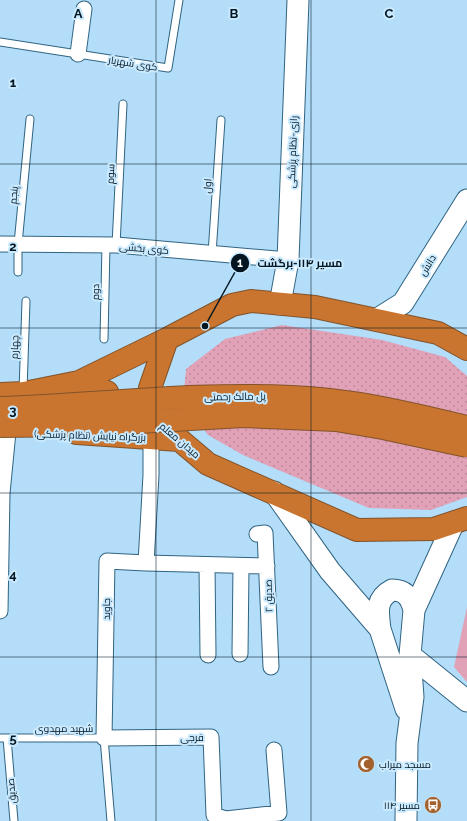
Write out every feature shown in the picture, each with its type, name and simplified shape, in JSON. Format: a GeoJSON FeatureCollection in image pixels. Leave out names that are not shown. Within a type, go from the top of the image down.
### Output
{"type":"FeatureCollection","features":[{"type":"Feature","properties":{"kind":"highway"},"geometry":{"type":"LineString","coordinates":[[0,394],[24,393],[79,382],[232,306],[251,301],[316,307],[438,333],[467,348]]}},
{"type":"Feature","properties":{"kind":"highway","name":"میدان معلم"},"geometry":{"type":"LineString","coordinates":[[167,339],[150,388],[156,420],[208,464],[357,530],[434,529],[460,520]]}},
{"type":"Feature","properties":{"kind":"highway"},"geometry":{"type":"LineString","coordinates":[[79,382],[108,392],[114,408],[109,423],[81,433]]}},
{"type":"Feature","properties":{"kind":"highway","name":"پل مالک رحمتی"},"geometry":{"type":"LineString","coordinates":[[0,408],[236,395],[293,397],[386,408],[467,427]]}},
{"type":"Feature","properties":{"kind":"highway","name":"پل مالک رحمتی"},"geometry":{"type":"LineString","coordinates":[[3,430],[243,416],[336,420],[383,428],[467,446]]}},
{"type":"Feature","properties":{"kind":"highway","name":"بزرگراه نیایش (نظام پزشکی)"},"geometry":{"type":"LineString","coordinates":[[3,430],[81,433],[179,440]]}},
{"type":"Feature","properties":{"kind":"main road","name":"رازی-نظام پزشکی"},"geometry":{"type":"LineString","coordinates":[[280,304],[288,260],[298,0]]}},
{"type":"Feature","properties":{"kind":"main road","name":"دانش"},"geometry":{"type":"LineString","coordinates":[[376,320],[403,303],[467,200]]}},
{"type":"Feature","properties":{"kind":"main road"},"geometry":{"type":"LineString","coordinates":[[274,492],[330,571],[380,629]]}},
{"type":"Feature","properties":{"kind":"main road"},"geometry":{"type":"LineString","coordinates":[[406,821],[407,743],[413,697],[410,654],[414,610],[460,520]]}},
{"type":"Feature","properties":{"kind":"main road"},"geometry":{"type":"LineString","coordinates":[[410,723],[380,629],[378,606],[380,600],[392,590],[399,590],[411,600],[414,610]]}},
{"type":"Feature","properties":{"kind":"main road"},"geometry":{"type":"LineString","coordinates":[[410,654],[467,701]]}},
{"type":"Feature","properties":{"kind":"street"},"geometry":{"type":"LineString","coordinates":[[78,54],[84,9]]}},
{"type":"Feature","properties":{"kind":"street","name":"کوی بخشی"},"geometry":{"type":"LineString","coordinates":[[0,244],[111,245],[288,260]]}},
{"type":"Feature","properties":{"kind":"street"},"geometry":{"type":"LineString","coordinates":[[0,611],[3,430]]}},
{"type":"Feature","properties":{"kind":"street"},"geometry":{"type":"LineString","coordinates":[[151,438],[151,475],[146,563],[267,566]]}},
{"type":"Feature","properties":{"kind":"street","name":"صدیق ۲"},"geometry":{"type":"LineString","coordinates":[[257,534],[265,533],[271,668]]}},
{"type":"Feature","properties":{"kind":"street","name":"جاوید"},"geometry":{"type":"LineString","coordinates":[[104,738],[107,561],[146,563]]}},
{"type":"Feature","properties":{"kind":"street"},"geometry":{"type":"LineString","coordinates":[[207,565],[208,654]]}},
{"type":"Feature","properties":{"kind":"street"},"geometry":{"type":"LineString","coordinates":[[240,654],[241,566]]}},
{"type":"Feature","properties":{"kind":"street","name":"فرجی"},"geometry":{"type":"LineString","coordinates":[[104,738],[211,736],[214,814],[226,820]]}},
{"type":"Feature","properties":{"kind":"street"},"geometry":{"type":"LineString","coordinates":[[226,820],[279,813],[274,750]]}},
{"type":"Feature","properties":{"kind":"lane","name":"کوی شهریار"},"geometry":{"type":"LineString","coordinates":[[0,42],[168,68],[179,0]]}},
{"type":"Feature","properties":{"kind":"lane","name":"سوم"},"geometry":{"type":"LineString","coordinates":[[111,245],[123,104]]}},
{"type":"Feature","properties":{"kind":"lane","name":"پنجم"},"geometry":{"type":"LineString","coordinates":[[18,272],[18,244],[30,119]]}},
{"type":"Feature","properties":{"kind":"lane","name":"اول"},"geometry":{"type":"LineString","coordinates":[[212,254],[221,120]]}},
{"type":"Feature","properties":{"kind":"lane","name":"دوم"},"geometry":{"type":"LineString","coordinates":[[104,339],[111,245]]}},
{"type":"Feature","properties":{"kind":"lane","name":"چهارم"},"geometry":{"type":"LineString","coordinates":[[24,393],[26,301]]}},
{"type":"Feature","properties":{"kind":"lane","name":"شهید مهدوی"},"geometry":{"type":"LineString","coordinates":[[3,738],[104,738]]}},
{"type":"Feature","properties":{"kind":"lane","name":"صدیق"},"geometry":{"type":"LineString","coordinates":[[3,738],[14,821]]}},
{"type":"Feature","properties":{"kind":"lane","name":"جاوید"},"geometry":{"type":"LineString","coordinates":[[104,738],[111,821]]}},
{"type":"Feature","properties":{"kind":"shaded area"},"geometry":{"type":"Polygon","coordinates":[[[282,325],[382,340],[445,357],[467,376],[467,497],[431,510],[369,508],[243,455],[208,435],[183,402],[186,369],[225,339],[282,325]]]}},
{"type":"Feature","properties":{"kind":"shaded area"},"geometry":{"type":"Polygon","coordinates":[[[467,607],[467,682],[454,667],[467,607]]]}},
{"type":"Feature","properties":{"kind":"place","name":"مسیر ۱۱۴-برگشت"},"geometry":{"type":"Point","coordinates":[205,326]}},
{"type":"Feature","properties":{"kind":"place","name":"مسجد میراب"},"geometry":{"type":"Point","coordinates":[366,764]}},
{"type":"Feature","properties":{"kind":"place","name":"مسیر ۱۱۴"},"geometry":{"type":"Point","coordinates":[433,805]}}]}
